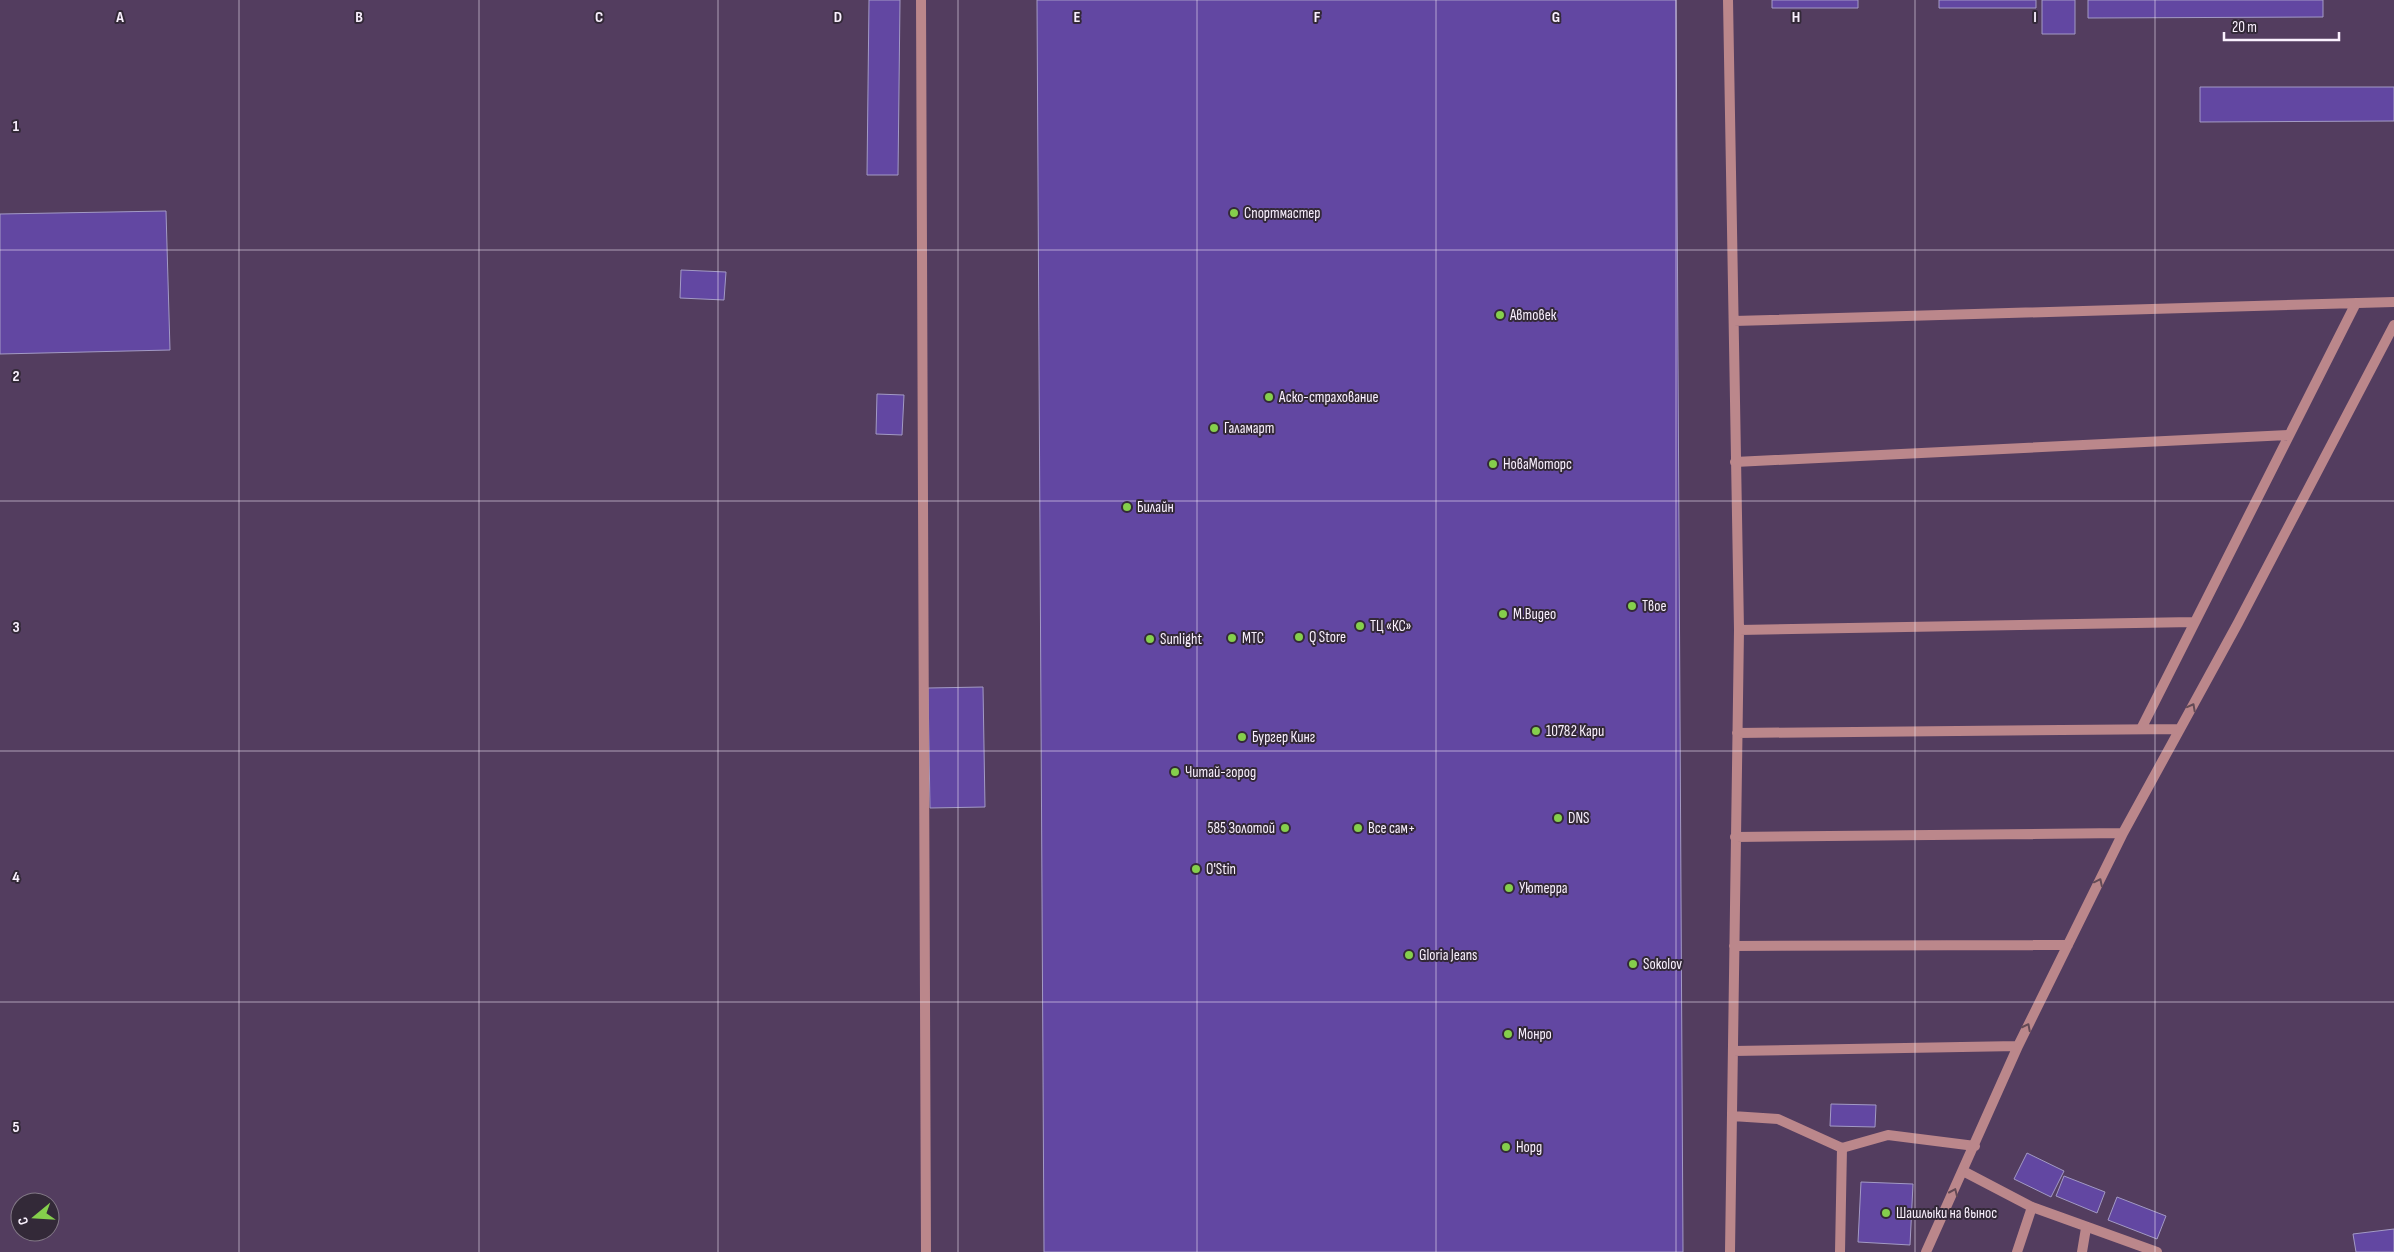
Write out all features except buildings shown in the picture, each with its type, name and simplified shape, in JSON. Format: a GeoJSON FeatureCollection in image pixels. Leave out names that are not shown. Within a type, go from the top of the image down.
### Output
{"type":"FeatureCollection","features":[{"type":"Feature","properties":{"kind":"lane"},"geometry":{"type":"LineString","coordinates":[[921,0],[926,1252]]}},
{"type":"Feature","properties":{"kind":"lane"},"geometry":{"type":"LineString","coordinates":[[1728,0],[1739,630],[1730,1252]]}},
{"type":"Feature","properties":{"kind":"lane"},"geometry":{"type":"LineString","coordinates":[[1734,321],[2394,302]]}},
{"type":"Feature","properties":{"kind":"lane"},"geometry":{"type":"LineString","coordinates":[[2141,729],[2356,303]]}},
{"type":"Feature","properties":{"kind":"lane"},"geometry":{"type":"LineString","coordinates":[[1926,1252],[2018,1046],[2123,833],[2394,325]]}},
{"type":"Feature","properties":{"kind":"lane"},"geometry":{"type":"LineString","coordinates":[[1735,462],[2289,435]]}},
{"type":"Feature","properties":{"kind":"lane"},"geometry":{"type":"LineString","coordinates":[[1739,630],[2194,622]]}},
{"type":"Feature","properties":{"kind":"lane"},"geometry":{"type":"LineString","coordinates":[[1737,734],[2180,729]]}},
{"type":"Feature","properties":{"kind":"lane"},"geometry":{"type":"LineString","coordinates":[[1735,837],[2123,833]]}},
{"type":"Feature","properties":{"kind":"lane"},"geometry":{"type":"LineString","coordinates":[[1734,946],[2068,945]]}},
{"type":"Feature","properties":{"kind":"lane"},"geometry":{"type":"LineString","coordinates":[[1733,1050],[2018,1046]]}},
{"type":"Feature","properties":{"kind":"lane"},"geometry":{"type":"LineString","coordinates":[[1732,1116],[1778,1119],[1842,1148],[1888,1135],[1974,1146]]}},
{"type":"Feature","properties":{"kind":"lane"},"geometry":{"type":"LineString","coordinates":[[1840,1252],[1842,1148]]}},
{"type":"Feature","properties":{"kind":"lane"},"geometry":{"type":"LineString","coordinates":[[1963,1171],[2032,1207],[2137,1249],[2157,1252]]}},
{"type":"Feature","properties":{"kind":"lane"},"geometry":{"type":"LineString","coordinates":[[2017,1252],[2032,1207]]}},
{"type":"Feature","properties":{"kind":"lane"},"geometry":{"type":"LineString","coordinates":[[2082,1252],[2086,1228]]}},
{"type":"Feature","properties":{"kind":"place","name":"Спортмастер"},"geometry":{"type":"Point","coordinates":[1234,213]}},
{"type":"Feature","properties":{"kind":"place","name":"Автовек"},"geometry":{"type":"Point","coordinates":[1500,315]}},
{"type":"Feature","properties":{"kind":"place","name":"Аско-страхование"},"geometry":{"type":"Point","coordinates":[1269,397]}},
{"type":"Feature","properties":{"kind":"place","name":"Галамарт"},"geometry":{"type":"Point","coordinates":[1214,428]}},
{"type":"Feature","properties":{"kind":"place","name":"НоваМоторс"},"geometry":{"type":"Point","coordinates":[1493,464]}},
{"type":"Feature","properties":{"kind":"place","name":"Билайн"},"geometry":{"type":"Point","coordinates":[1127,507]}},
{"type":"Feature","properties":{"kind":"place","name":"Твое"},"geometry":{"type":"Point","coordinates":[1632,606]}},
{"type":"Feature","properties":{"kind":"place","name":"М.Видео"},"geometry":{"type":"Point","coordinates":[1503,614]}},
{"type":"Feature","properties":{"kind":"place","name":"ТЦ «КС»"},"geometry":{"type":"Point","coordinates":[1360,626]}},
{"type":"Feature","properties":{"kind":"place","name":"Q Store"},"geometry":{"type":"Point","coordinates":[1299,637]}},
{"type":"Feature","properties":{"kind":"place","name":"МТС"},"geometry":{"type":"Point","coordinates":[1232,638]}},
{"type":"Feature","properties":{"kind":"place","name":"Sunlight"},"geometry":{"type":"Point","coordinates":[1150,639]}},
{"type":"Feature","properties":{"kind":"place","name":"10782 Кари"},"geometry":{"type":"Point","coordinates":[1536,731]}},
{"type":"Feature","properties":{"kind":"place","name":"Бургер Кинг"},"geometry":{"type":"Point","coordinates":[1242,737]}},
{"type":"Feature","properties":{"kind":"place","name":"Читай-город"},"geometry":{"type":"Point","coordinates":[1175,772]}},
{"type":"Feature","properties":{"kind":"place","name":"DNS"},"geometry":{"type":"Point","coordinates":[1558,818]}},
{"type":"Feature","properties":{"kind":"place","name":"585 Золотой"},"geometry":{"type":"Point","coordinates":[1285,828]}},
{"type":"Feature","properties":{"kind":"place","name":"Все сам+"},"geometry":{"type":"Point","coordinates":[1358,828]}},
{"type":"Feature","properties":{"kind":"place","name":"O'Stin"},"geometry":{"type":"Point","coordinates":[1196,869]}},
{"type":"Feature","properties":{"kind":"place","name":"Уютерра"},"geometry":{"type":"Point","coordinates":[1509,888]}},
{"type":"Feature","properties":{"kind":"place","name":"Gloria Jeans"},"geometry":{"type":"Point","coordinates":[1409,955]}},
{"type":"Feature","properties":{"kind":"place","name":"Sokolov"},"geometry":{"type":"Point","coordinates":[1633,964]}},
{"type":"Feature","properties":{"kind":"place","name":"Монро"},"geometry":{"type":"Point","coordinates":[1508,1034]}},
{"type":"Feature","properties":{"kind":"place","name":"Норд"},"geometry":{"type":"Point","coordinates":[1506,1147]}},
{"type":"Feature","properties":{"kind":"place","name":"Шашлыки на вынос"},"geometry":{"type":"Point","coordinates":[1886,1213]}}]}
